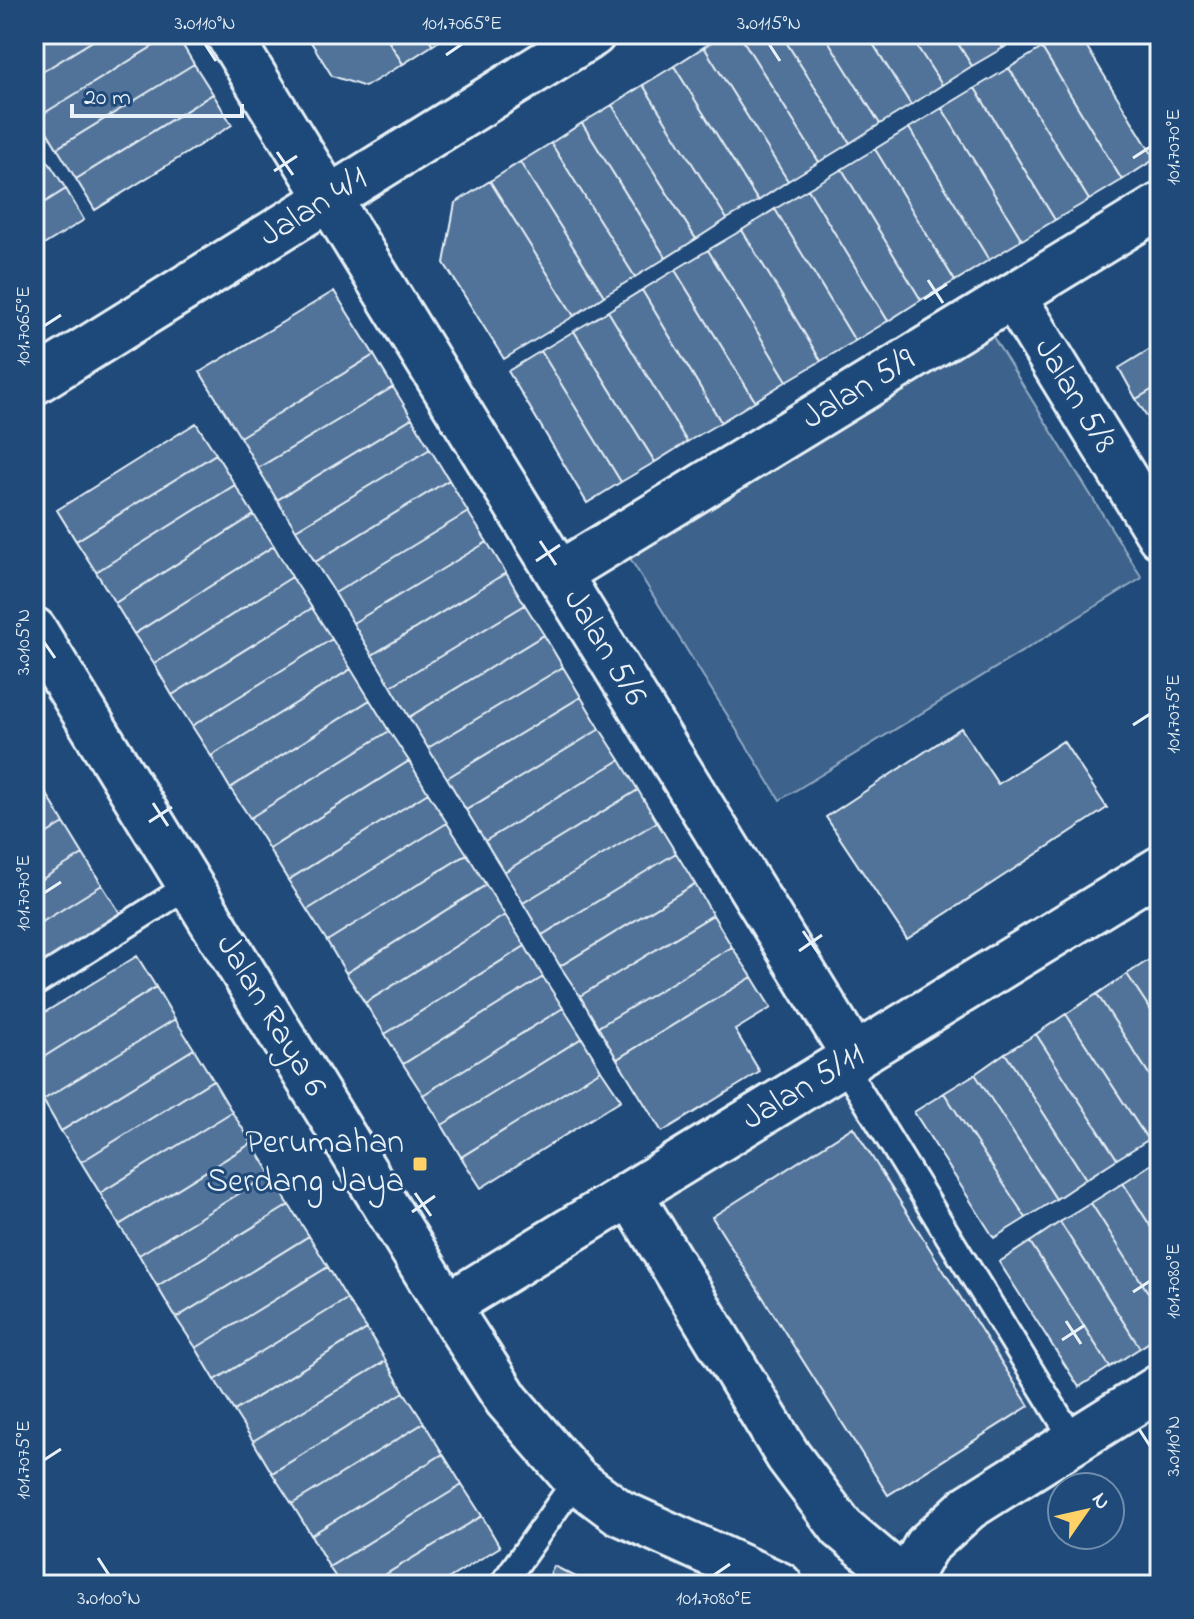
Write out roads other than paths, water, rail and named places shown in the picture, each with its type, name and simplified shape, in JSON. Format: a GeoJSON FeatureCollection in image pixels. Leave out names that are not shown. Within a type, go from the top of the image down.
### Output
{"type":"FeatureCollection","features":[{"type":"Feature","properties":{"kind":"street","name":"Jalan 5/6"},"geometry":{"type":"LineString","coordinates":[[228,34],[559,574],[849,1060]]}},
{"type":"Feature","properties":{"kind":"street","name":"Jalan 4/1"},"geometry":{"type":"LineString","coordinates":[[34,382],[593,34]]}},
{"type":"Feature","properties":{"kind":"street","name":"Jalan 5/9"},"geometry":{"type":"LineString","coordinates":[[559,574],[1160,206]]}},
{"type":"Feature","properties":{"kind":"street","name":"Jalan 5/8"},"geometry":{"type":"LineString","coordinates":[[1013,296],[1160,536]]}},
{"type":"Feature","properties":{"kind":"street","name":"Jalan Raya 6"},"geometry":{"type":"LineString","coordinates":[[34,630],[507,1400],[576,1480],[619,1512],[780,1585]]}},
{"type":"Feature","properties":{"kind":"street","name":"Jalan 5/11"},"geometry":{"type":"LineString","coordinates":[[447,1306],[1160,869]]}},
{"type":"Feature","properties":{"kind":"street"},"geometry":{"type":"LineString","coordinates":[[630,1194],[788,1456],[842,1528],[905,1583],[926,1546],[969,1507],[1160,1387]]}},
{"type":"Feature","properties":{"kind":"lane"},"geometry":{"type":"LineString","coordinates":[[34,984],[190,885]]}},
{"type":"Feature","properties":{"kind":"lane"},"geometry":{"type":"LineString","coordinates":[[849,1060],[1074,1441]]}},
{"type":"Feature","properties":{"kind":"lane"},"geometry":{"type":"LineString","coordinates":[[502,1585],[576,1480]]}},
{"type":"Feature","properties":{"kind":"place","name":"Perumahan Serdang Jaya"},"geometry":{"type":"Point","coordinates":[420,1164]}}]}
